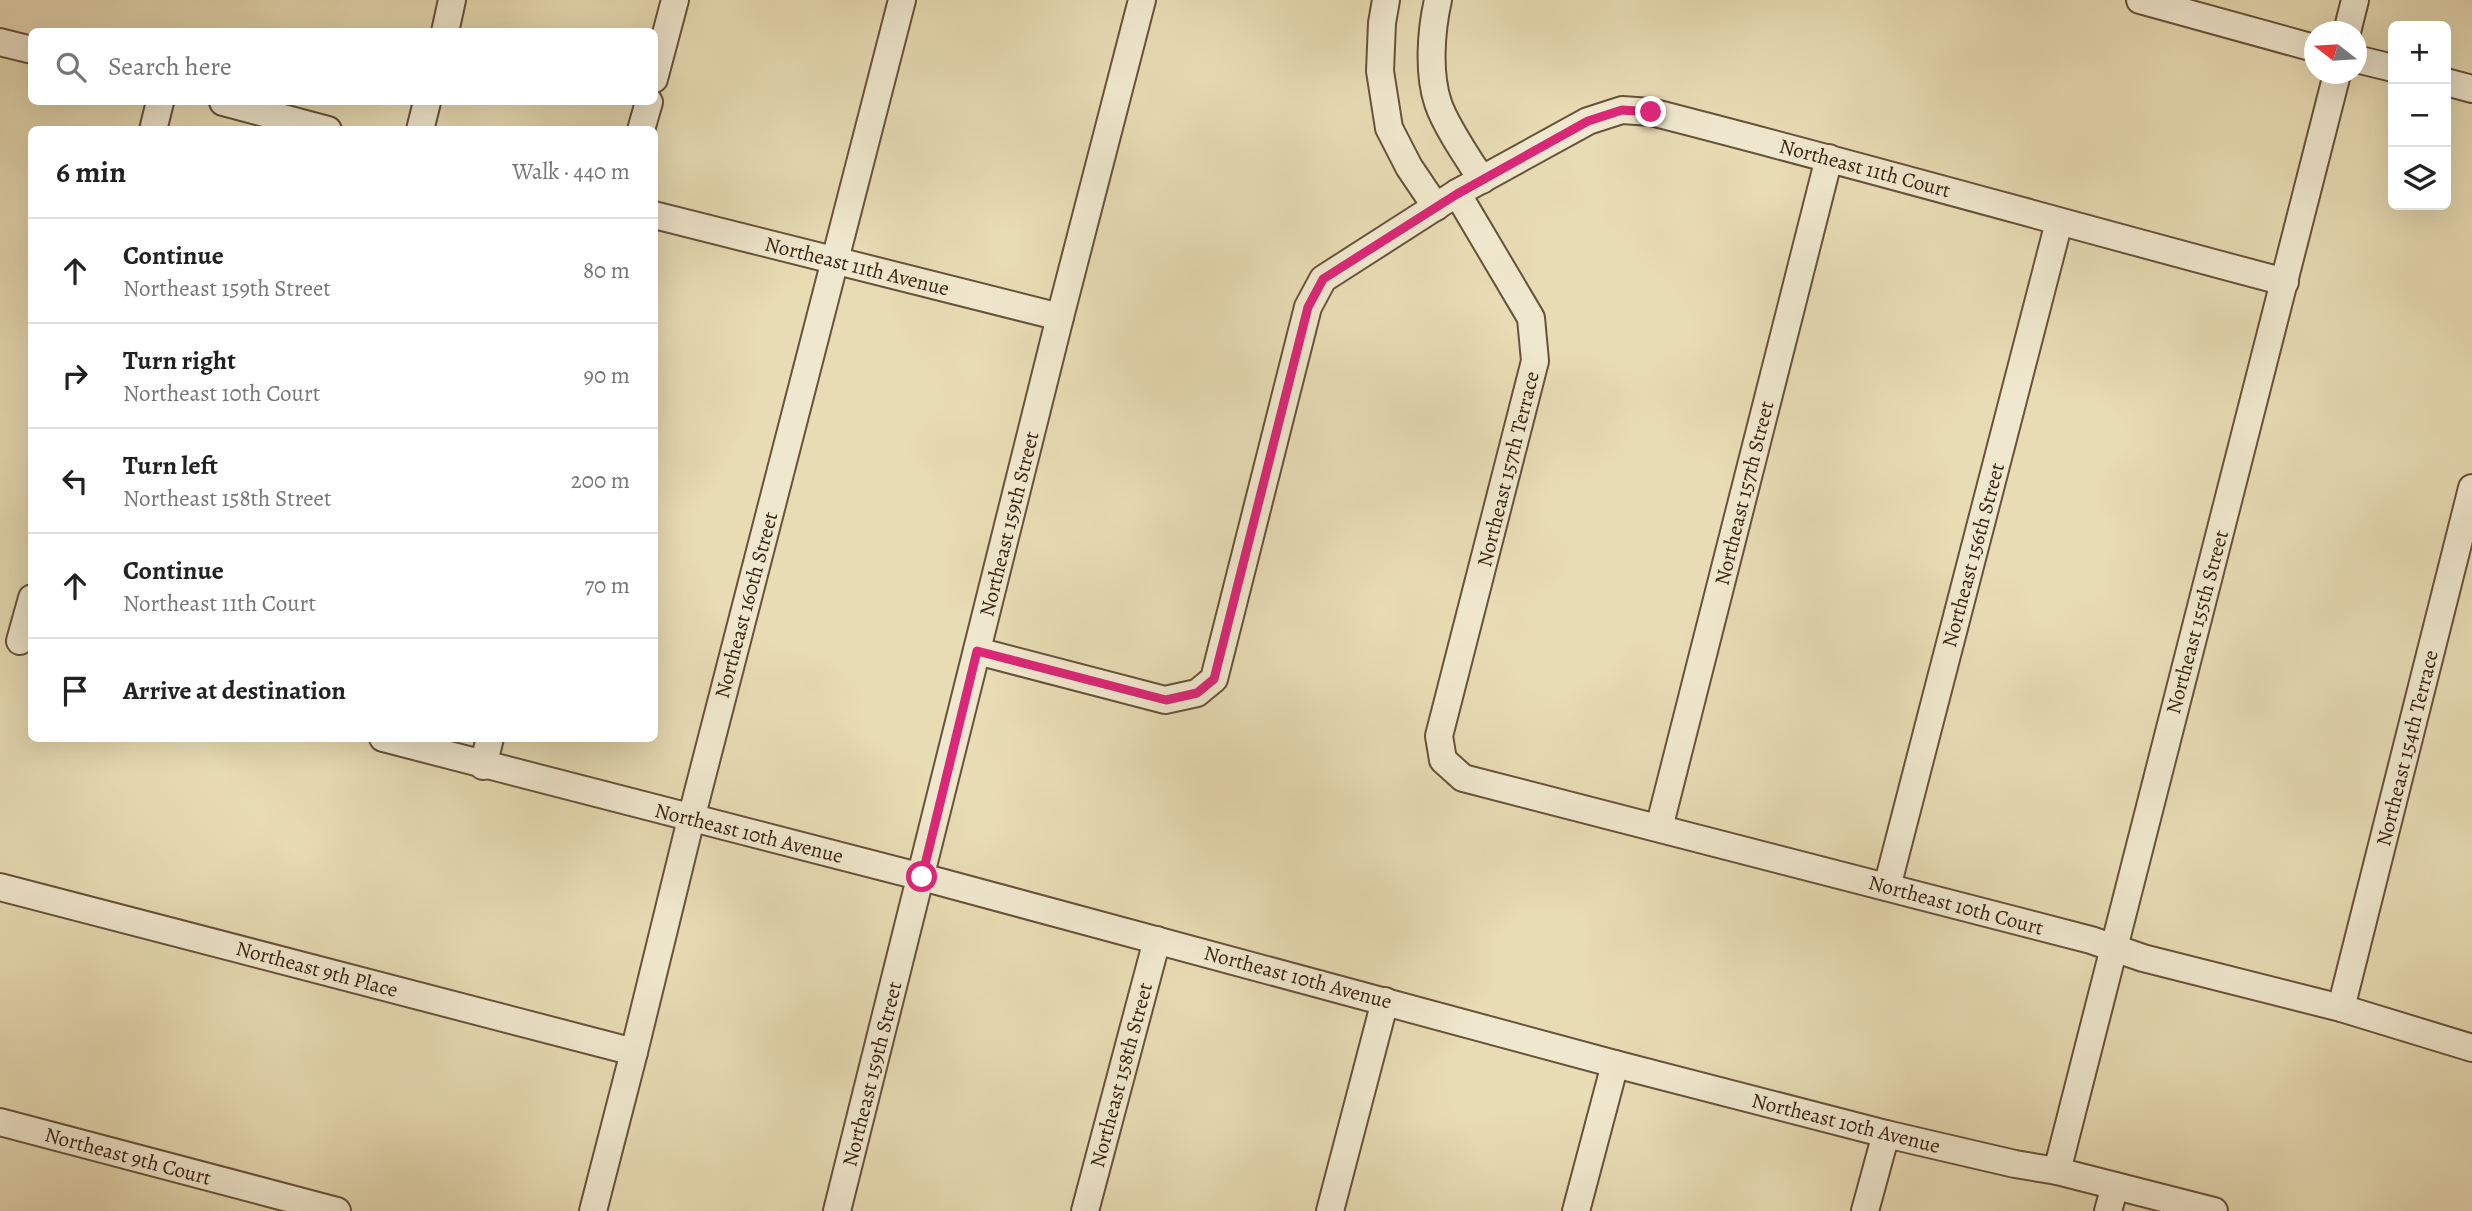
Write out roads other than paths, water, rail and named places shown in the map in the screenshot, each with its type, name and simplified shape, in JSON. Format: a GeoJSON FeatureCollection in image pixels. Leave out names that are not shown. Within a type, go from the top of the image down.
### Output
{"type":"FeatureCollection","features":[{"type":"Feature","properties":{"kind":"street"},"geometry":{"type":"LineString","coordinates":[[445,28],[453,0]]}},
{"type":"Feature","properties":{"kind":"street"},"geometry":{"type":"LineString","coordinates":[[658,64],[675,0]]}},
{"type":"Feature","properties":{"kind":"street","name":"Northeast 160th Street"},"geometry":{"type":"LineString","coordinates":[[593,1211],[902,0]]}},
{"type":"Feature","properties":{"kind":"street","name":"Northeast 159th Street"},"geometry":{"type":"LineString","coordinates":[[837,1211],[1142,0]]}},
{"type":"Feature","properties":{"kind":"street"},"geometry":{"type":"LineString","coordinates":[[977,651],[1166,700],[1197,693],[1214,679],[1308,307],[1323,279],[1446,200],[1409,167],[1389,128],[1380,71],[1382,23],[1387,0]]}},
{"type":"Feature","properties":{"kind":"street"},"geometry":{"type":"LineString","coordinates":[[1438,0],[1432,65],[1438,104],[1482,180]]}},
{"type":"Feature","properties":{"kind":"street"},"geometry":{"type":"LineString","coordinates":[[2140,0],[2304,45]]}},
{"type":"Feature","properties":{"kind":"street"},"geometry":{"type":"LineString","coordinates":[[2350,21],[2355,0]]}},
{"type":"Feature","properties":{"kind":"street"},"geometry":{"type":"LineString","coordinates":[[0,42],[28,49]]}},
{"type":"Feature","properties":{"kind":"street"},"geometry":{"type":"LineString","coordinates":[[2367,62],[2388,67]]}},
{"type":"Feature","properties":{"kind":"street"},"geometry":{"type":"LineString","coordinates":[[2451,83],[2472,89]]}},
{"type":"Feature","properties":{"kind":"street","name":"Northeast 155th Street"},"geometry":{"type":"LineString","coordinates":[[2057,1171],[2334,84]]}},
{"type":"Feature","properties":{"kind":"street"},"geometry":{"type":"LineString","coordinates":[[154,126],[159,105]]}},
{"type":"Feature","properties":{"kind":"street"},"geometry":{"type":"LineString","coordinates":[[234,105],[313,126]]}},
{"type":"Feature","properties":{"kind":"street"},"geometry":{"type":"LineString","coordinates":[[421,126],[426,105]]}},
{"type":"Feature","properties":{"kind":"street"},"geometry":{"type":"LineString","coordinates":[[643,126],[648,105]]}},
{"type":"Feature","properties":{"kind":"street","name":"Northeast 11th Court"},"geometry":{"type":"LineString","coordinates":[[1446,200],[1588,121],[1622,110],[1651,112],[2285,282]]}},
{"type":"Feature","properties":{"kind":"street","name":"Northeast 157th Street"},"geometry":{"type":"LineString","coordinates":[[1659,828],[1829,158]]}},
{"type":"Feature","properties":{"kind":"street","name":"Northeast 157th Terrace"},"geometry":{"type":"LineString","coordinates":[[1443,760],[1439,736],[1535,361],[1531,318],[1446,200]]}},
{"type":"Feature","properties":{"kind":"street","name":"Northeast 11th Avenue"},"geometry":{"type":"LineString","coordinates":[[658,216],[1060,317]]}},
{"type":"Feature","properties":{"kind":"street","name":"Northeast 156th Street"},"geometry":{"type":"LineString","coordinates":[[1887,887],[2059,222]]}},
{"type":"Feature","properties":{"kind":"street","name":"Northeast 154th Terrace"},"geometry":{"type":"LineString","coordinates":[[2341,1008],[2472,488]]}},
{"type":"Feature","properties":{"kind":"street"},"geometry":{"type":"LineString","coordinates":[[17,640],[28,609]]}},
{"type":"Feature","properties":{"kind":"street","name":"Northeast 10th Avenue"},"geometry":{"type":"LineString","coordinates":[[397,742],[922,877],[1615,1065],[1886,1134],[2057,1171],[2111,1198],[2214,1211]]}},
{"type":"Feature","properties":{"kind":"street"},"geometry":{"type":"LineString","coordinates":[[483,766],[489,742]]}},
{"type":"Feature","properties":{"kind":"street","name":"Northeast 10th Court"},"geometry":{"type":"LineString","coordinates":[[1443,760],[1463,778],[2341,1008],[2472,1048]]}},
{"type":"Feature","properties":{"kind":"street","name":"Northeast 9th Place"},"geometry":{"type":"LineString","coordinates":[[0,887],[635,1052]]}},
{"type":"Feature","properties":{"kind":"street","name":"Northeast 158th Street"},"geometry":{"type":"LineString","coordinates":[[1085,1211],[1157,940]]}},
{"type":"Feature","properties":{"kind":"street"},"geometry":{"type":"LineString","coordinates":[[1330,1211],[1385,1001]]}},
{"type":"Feature","properties":{"kind":"street"},"geometry":{"type":"LineString","coordinates":[[1576,1211],[1615,1065]]}},
{"type":"Feature","properties":{"kind":"street","name":"Northeast 9th Court"},"geometry":{"type":"LineString","coordinates":[[0,1122],[337,1211]]}},
{"type":"Feature","properties":{"kind":"street"},"geometry":{"type":"LineString","coordinates":[[1865,1211],[1886,1134]]}}]}
